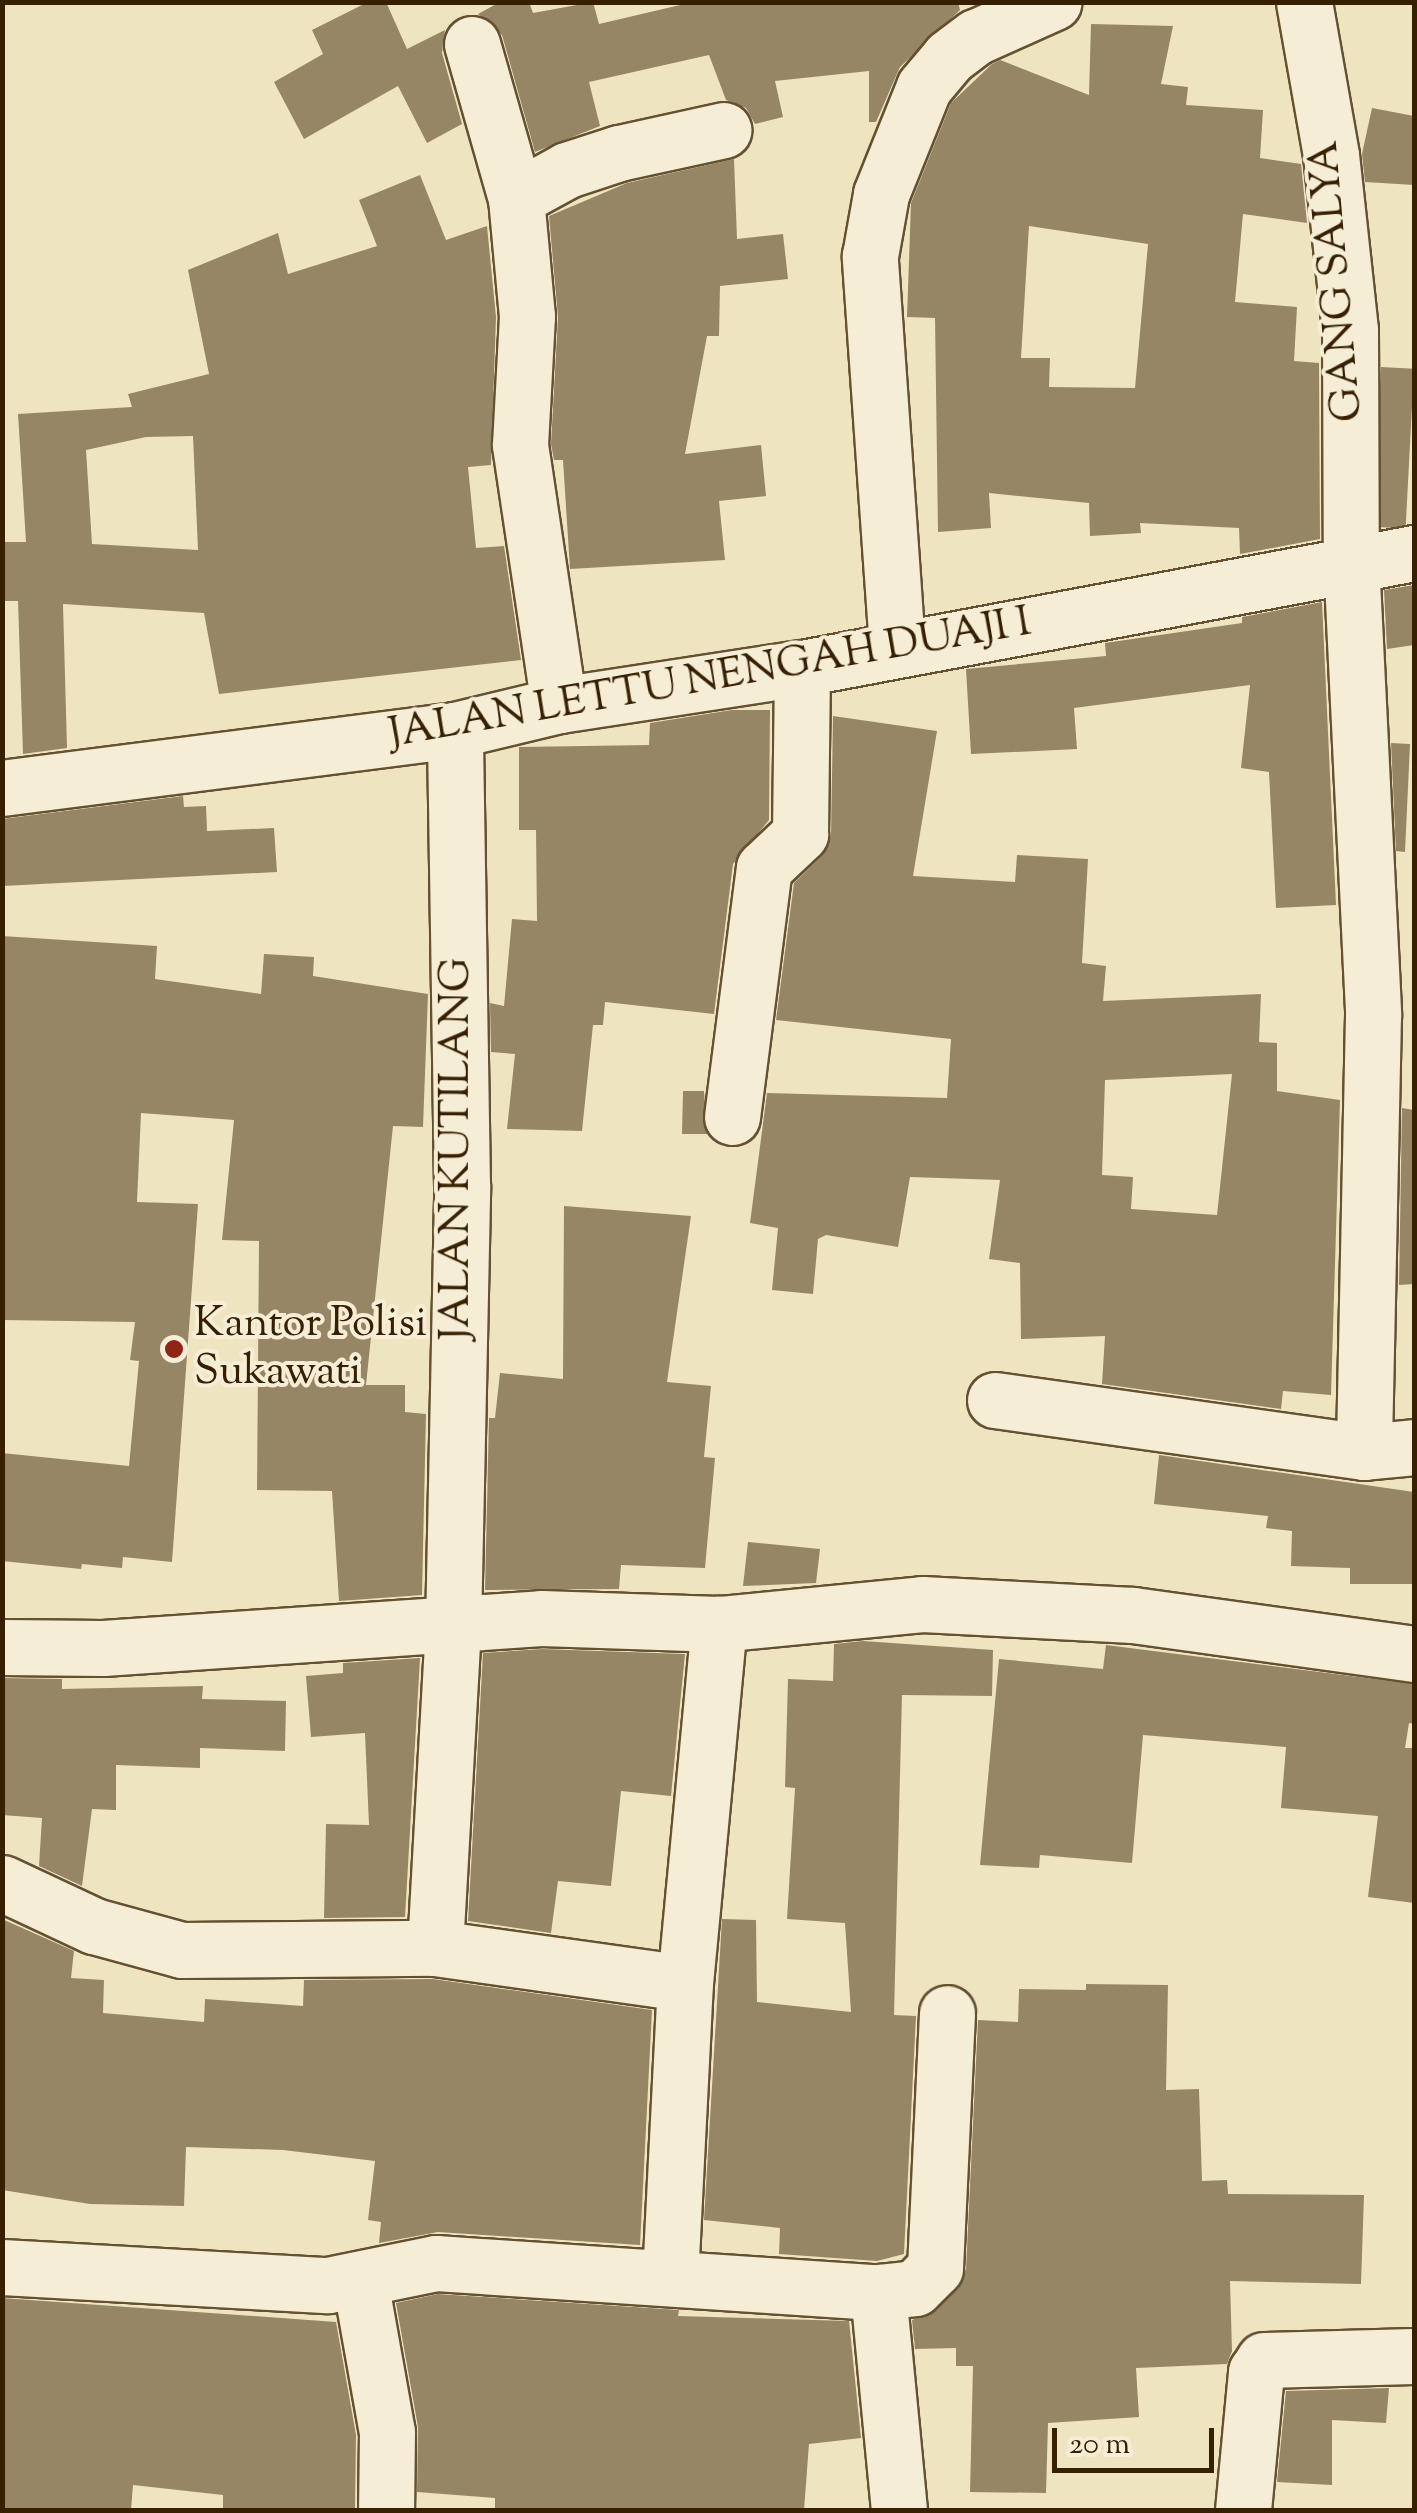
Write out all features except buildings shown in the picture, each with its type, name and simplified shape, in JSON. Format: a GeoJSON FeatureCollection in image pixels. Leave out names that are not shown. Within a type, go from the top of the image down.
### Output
{"type":"FeatureCollection","features":[{"type":"Feature","properties":{"kind":"street"},"geometry":{"type":"LineString","coordinates":[[897,647],[870,256],[881,194],[924,86],[949,57],[976,37],[1054,2]]}},
{"type":"Feature","properties":{"kind":"street","name":"GANG SALYA"},"geometry":{"type":"LineString","coordinates":[[1304,2],[1331,154],[1350,330],[1351,560],[1389,1449]]}},
{"type":"Feature","properties":{"kind":"street"},"geometry":{"type":"LineString","coordinates":[[472,44],[516,198],[527,316],[520,445],[558,705]]}},
{"type":"Feature","properties":{"kind":"street"},"geometry":{"type":"LineString","coordinates":[[516,198],[601,158],[724,130]]}},
{"type":"Feature","properties":{"kind":"street","name":"JALAN LETTU NENGAH DUAJI I"},"geometry":{"type":"LineString","coordinates":[[2,788],[456,730],[558,705],[802,668],[1351,560],[1414,553]]}},
{"type":"Feature","properties":{"kind":"street"},"geometry":{"type":"LineString","coordinates":[[732,1118],[764,868],[800,834],[802,668]]}},
{"type":"Feature","properties":{"kind":"street","name":"JALAN KUTILANG"},"geometry":{"type":"LineString","coordinates":[[435,1948],[452,1628],[462,1184],[456,730]]}},
{"type":"Feature","properties":{"kind":"street"},"geometry":{"type":"LineString","coordinates":[[994,1400],[1389,1449]]}},
{"type":"Feature","properties":{"kind":"street"},"geometry":{"type":"LineString","coordinates":[[2,1646],[103,1648],[452,1628],[542,1618],[719,1624],[942,1605],[1133,1615],[1414,1654]]}},
{"type":"Feature","properties":{"kind":"street"},"geometry":{"type":"LineString","coordinates":[[670,2278],[685,1983],[719,1624]]}},
{"type":"Feature","properties":{"kind":"street"},"geometry":{"type":"LineString","coordinates":[[2,1883],[94,1926],[182,1950],[435,1948],[685,1983]]}},
{"type":"Feature","properties":{"kind":"street"},"geometry":{"type":"LineString","coordinates":[[2,2267],[328,2285],[436,2263],[878,2292],[924,2284],[935,2268],[948,2013]]}},
{"type":"Feature","properties":{"kind":"street"},"geometry":{"type":"LineString","coordinates":[[360,2281],[387,2432],[386,2510]]}},
{"type":"Feature","properties":{"kind":"street"},"geometry":{"type":"LineString","coordinates":[[878,2292],[899,2510]]}},
{"type":"Feature","properties":{"kind":"street"},"geometry":{"type":"LineString","coordinates":[[1243,2510],[1256,2372],[1264,2360],[1414,2356]]}},
{"type":"Feature","properties":{"kind":"place","name":"Kantor Polisi Sukawati"},"geometry":{"type":"Point","coordinates":[174,1349]}}]}
